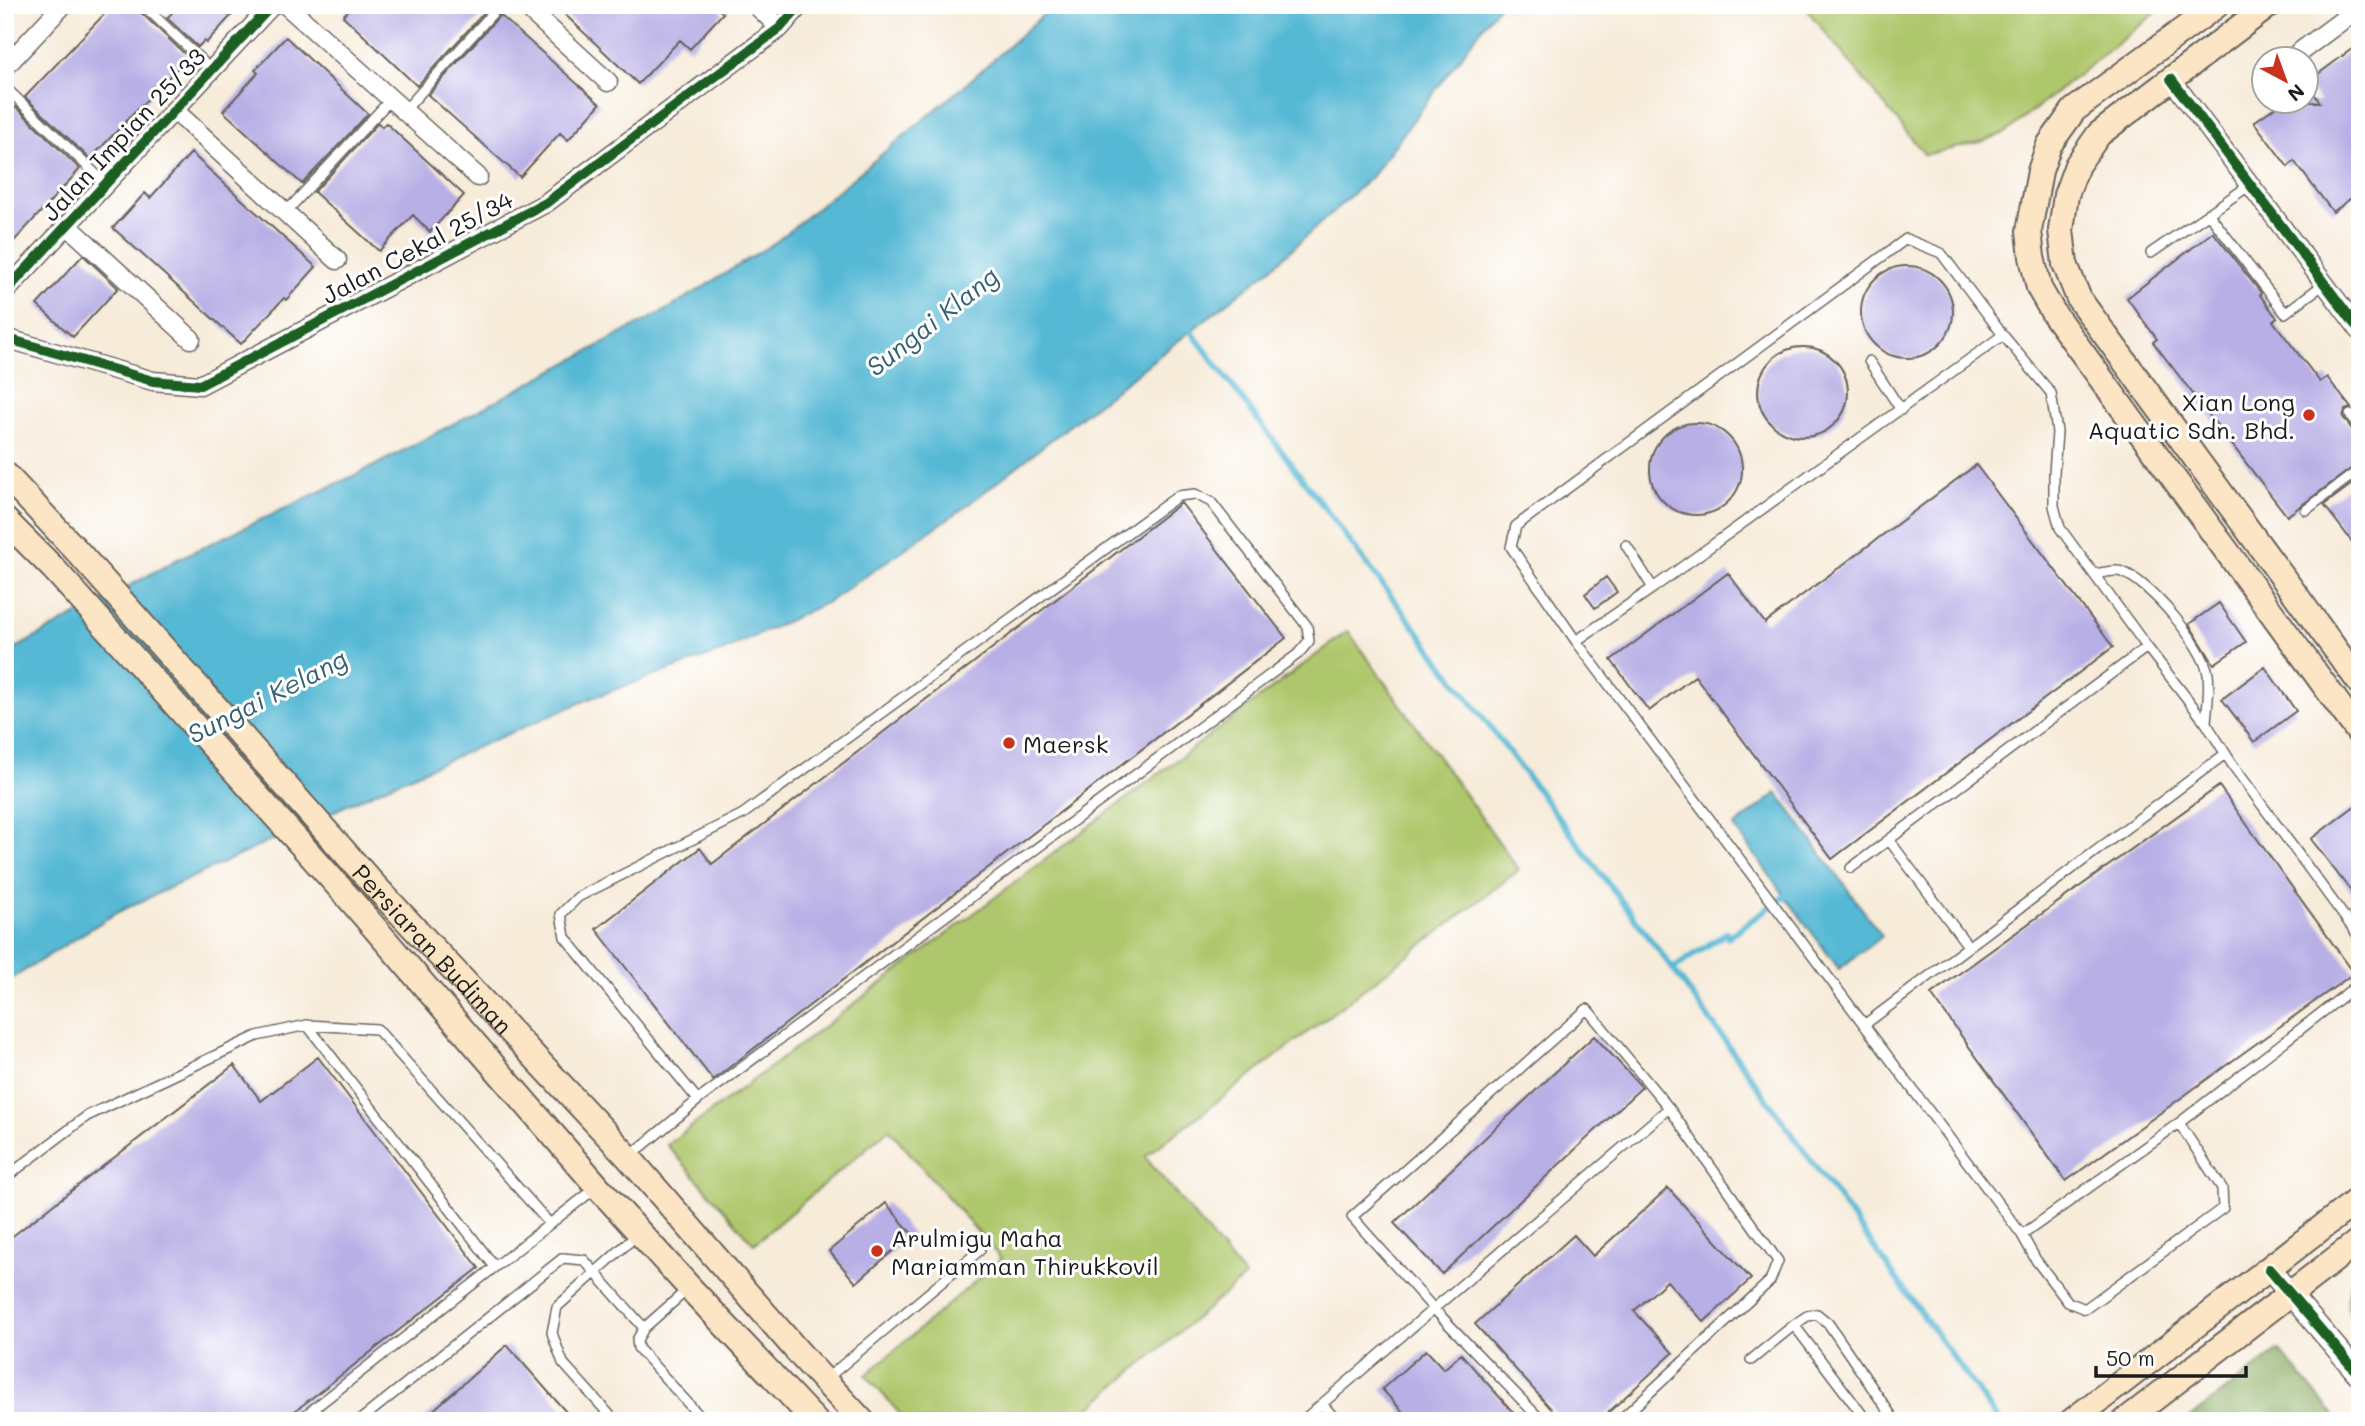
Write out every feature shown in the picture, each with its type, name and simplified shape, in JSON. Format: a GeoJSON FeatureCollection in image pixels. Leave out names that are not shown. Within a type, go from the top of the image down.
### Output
{"type":"FeatureCollection","features":[{"type":"Feature","properties":{"kind":"main road"},"geometry":{"type":"LineString","coordinates":[[2217,5],[2074,110],[2049,145],[2040,171],[2029,231],[2032,257],[2039,288],[2054,314],[2360,734]]}},
{"type":"Feature","properties":{"kind":"main road"},"geometry":{"type":"LineString","coordinates":[[2269,5],[2099,134],[2077,165],[2066,195],[2061,230],[2065,264],[2079,299],[2360,683]]}},
{"type":"Feature","properties":{"kind":"main road","name":"Persiaran Budiman"},"geometry":{"type":"LineString","coordinates":[[5,474],[77,551],[373,884],[629,1158],[862,1421]]}},
{"type":"Feature","properties":{"kind":"main road","name":"Persiaran Budiman"},"geometry":{"type":"LineString","coordinates":[[5,520],[52,568],[348,897],[598,1187],[815,1421]]}},
{"type":"Feature","properties":{"kind":"main road"},"geometry":{"type":"LineString","coordinates":[[2071,1421],[2360,1198]]}},
{"type":"Feature","properties":{"kind":"main road"},"geometry":{"type":"LineString","coordinates":[[2125,1421],[2360,1240]]}},
{"type":"Feature","properties":{"kind":"street"},"geometry":{"type":"LineString","coordinates":[[7,60],[63,5]]}},
{"type":"Feature","properties":{"kind":"street","name":"Jalan Impian 25/33"},"geometry":{"type":"LineString","coordinates":[[5,292],[272,5]]}},
{"type":"Feature","properties":{"kind":"street"},"geometry":{"type":"LineString","coordinates":[[286,5],[478,177]]}},
{"type":"Feature","properties":{"kind":"street"},"geometry":{"type":"LineString","coordinates":[[755,5],[780,28]]}},
{"type":"Feature","properties":{"kind":"street","name":"Jalan Cekal 25/34"},"geometry":{"type":"LineString","coordinates":[[5,338],[153,381],[200,385],[546,203],[780,28],[800,5]]}},
{"type":"Feature","properties":{"kind":"street"},"geometry":{"type":"LineString","coordinates":[[529,7],[608,82]]}},
{"type":"Feature","properties":{"kind":"street"},"geometry":{"type":"LineString","coordinates":[[2308,46],[2360,7]]}},
{"type":"Feature","properties":{"kind":"street"},"geometry":{"type":"LineString","coordinates":[[2171,79],[2360,331]]}},
{"type":"Feature","properties":{"kind":"street"},"geometry":{"type":"LineString","coordinates":[[174,110],[337,260]]}},
{"type":"Feature","properties":{"kind":"street"},"geometry":{"type":"LineString","coordinates":[[67,226],[191,340]]}},
{"type":"Feature","properties":{"kind":"street"},"geometry":{"type":"LineString","coordinates":[[2269,1269],[2360,1376]]}},
{"type":"Feature","properties":{"kind":"lane"},"geometry":{"type":"LineString","coordinates":[[143,5],[212,70]]}},
{"type":"Feature","properties":{"kind":"lane"},"geometry":{"type":"LineString","coordinates":[[285,213],[500,5]]}},
{"type":"Feature","properties":{"kind":"lane"},"geometry":{"type":"LineString","coordinates":[[5,87],[106,184]]}},
{"type":"Feature","properties":{"kind":"lane"},"geometry":{"type":"LineString","coordinates":[[2151,253],[2250,186]]}},
{"type":"Feature","properties":{"kind":"lane"},"geometry":{"type":"LineString","coordinates":[[2208,213],[2285,313],[2324,284]]}},
{"type":"Feature","properties":{"kind":"lane"},"geometry":{"type":"LineString","coordinates":[[2179,1123],[2222,1188],[2222,1208],[2085,1309],[2068,1302],[2036,1260],[2022,1235],[1576,641],[1511,547],[1516,526],[1906,239],[1941,253],[2051,393],[2057,432],[2053,473],[2054,506],[2060,528],[2206,723],[2225,754],[2360,939]]}},
{"type":"Feature","properties":{"kind":"lane"},"geometry":{"type":"LineString","coordinates":[[1576,641],[2003,335]]}},
{"type":"Feature","properties":{"kind":"lane"},"geometry":{"type":"LineString","coordinates":[[1869,361],[1900,410]]}},
{"type":"Feature","properties":{"kind":"lane"},"geometry":{"type":"LineString","coordinates":[[2350,415],[2360,428]]}},
{"type":"Feature","properties":{"kind":"lane"},"geometry":{"type":"LineString","coordinates":[[2306,510],[2360,469]]}},
{"type":"Feature","properties":{"kind":"lane"},"geometry":{"type":"LineString","coordinates":[[629,1158],[698,1100],[1298,654],[1309,641],[1307,625],[1211,502],[1195,494],[1178,496],[743,814],[578,897],[561,914],[565,937],[698,1100]]}},
{"type":"Feature","properties":{"kind":"lane"},"geometry":{"type":"LineString","coordinates":[[1626,545],[1653,588]]}},
{"type":"Feature","properties":{"kind":"lane"},"geometry":{"type":"LineString","coordinates":[[2095,574],[2120,571],[2142,582],[2158,596],[2201,654],[2208,673],[2206,723]]}},
{"type":"Feature","properties":{"kind":"lane"},"geometry":{"type":"LineString","coordinates":[[1851,868],[2147,647]]}},
{"type":"Feature","properties":{"kind":"lane"},"geometry":{"type":"LineString","coordinates":[[1864,1024],[2225,754]]}},
{"type":"Feature","properties":{"kind":"lane"},"geometry":{"type":"LineString","coordinates":[[1889,840],[1968,946]]}},
{"type":"Feature","properties":{"kind":"lane"},"geometry":{"type":"LineString","coordinates":[[2022,1235],[2179,1123],[2360,983]]}},
{"type":"Feature","properties":{"kind":"lane"},"geometry":{"type":"LineString","coordinates":[[1542,1421],[1434,1309],[1352,1217],[1587,1009],[1669,1108],[1778,1261],[1770,1281],[1619,1421]]}},
{"type":"Feature","properties":{"kind":"lane"},"geometry":{"type":"LineString","coordinates":[[5,1178],[87,1116],[257,1036],[307,1025],[377,1029],[550,1224]]}},
{"type":"Feature","properties":{"kind":"lane"},"geometry":{"type":"LineString","coordinates":[[307,1025],[495,1267]]}},
{"type":"Feature","properties":{"kind":"lane"},"geometry":{"type":"LineString","coordinates":[[1302,1421],[1669,1108]]}},
{"type":"Feature","properties":{"kind":"lane"},"geometry":{"type":"LineString","coordinates":[[298,1421],[598,1187]]}},
{"type":"Feature","properties":{"kind":"lane"},"geometry":{"type":"LineString","coordinates":[[615,1421],[563,1363],[552,1334],[557,1307],[640,1232]]}},
{"type":"Feature","properties":{"kind":"lane"},"geometry":{"type":"LineString","coordinates":[[825,1381],[980,1250]]}},
{"type":"Feature","properties":{"kind":"lane"},"geometry":{"type":"LineString","coordinates":[[359,1421],[563,1258],[584,1260],[644,1328]]}},
{"type":"Feature","properties":{"kind":"lane"},"geometry":{"type":"LineString","coordinates":[[689,1287],[644,1328],[637,1340],[638,1348],[704,1421]]}},
{"type":"Feature","properties":{"kind":"lane"},"geometry":{"type":"LineString","coordinates":[[1751,1360],[1794,1325],[1807,1316],[1817,1314],[1828,1323],[1895,1421]]}},
{"type":"Feature","properties":{"kind":"lane"},"geometry":{"type":"LineString","coordinates":[[1794,1325],[1867,1421]]}},
{"type":"Feature","properties":{"kind":"lane"},"geometry":{"type":"LineString","coordinates":[[1322,1404],[1337,1421]]}},
{"type":"Feature","properties":{"kind":"green space"},"geometry":{"type":"Polygon","coordinates":[[[1803,5],[2161,5],[2162,8],[2005,133],[1981,142],[1925,155],[1803,5]]]}},
{"type":"Feature","properties":{"kind":"green space"},"geometry":{"type":"Polygon","coordinates":[[[1348,631],[1519,870],[1145,1157],[1245,1277],[1074,1421],[906,1421],[866,1375],[1001,1259],[889,1129],[754,1244],[667,1145],[1348,631]]]}},
{"type":"Feature","properties":{"kind":"green space"},"geometry":{"type":"Polygon","coordinates":[[[2360,1277],[2360,1323],[2346,1307],[2350,1285],[2360,1277]]]}},
{"type":"Feature","properties":{"kind":"green space"},"geometry":{"type":"Polygon","coordinates":[[[2279,1350],[2339,1421],[2185,1421],[2279,1350]]]}},
{"type":"Feature","properties":{"kind":"water"},"geometry":{"type":"Polygon","coordinates":[[[1054,5],[1499,5],[1371,177],[1268,271],[965,507],[830,601],[726,650],[589,699],[390,785],[116,913],[5,983],[5,654],[178,559],[376,465],[668,309],[777,241],[964,86],[1054,5]]]}},
{"type":"Feature","properties":{"kind":"water"},"geometry":{"type":"Polygon","coordinates":[[[1777,793],[1882,936],[1839,969],[1734,827],[1777,793]]]}},
{"type":"Feature","properties":{"kind":"building"},"geometry":{"type":"Polygon","coordinates":[[[113,5],[136,5],[138,10],[188,57],[90,159],[25,97],[113,5]]]}},
{"type":"Feature","properties":{"kind":"building"},"geometry":{"type":"Polygon","coordinates":[[[179,5],[241,5],[206,43],[204,41],[198,47],[167,18],[179,5]]]}},
{"type":"Feature","properties":{"kind":"building"},"geometry":{"type":"Polygon","coordinates":[[[353,5],[490,6],[417,86],[343,16],[353,5]]]}},
{"type":"Feature","properties":{"kind":"building"},"geometry":{"type":"Polygon","coordinates":[[[555,5],[714,5],[723,13],[690,49],[680,40],[638,84],[555,5]]]}},
{"type":"Feature","properties":{"kind":"building"},"geometry":{"type":"Polygon","coordinates":[[[500,15],[600,104],[568,140],[560,133],[520,177],[428,95],[500,15]]]}},
{"type":"Feature","properties":{"kind":"building"},"geometry":{"type":"Polygon","coordinates":[[[286,37],[368,114],[302,184],[223,111],[258,73],[255,70],[286,37]]]}},
{"type":"Feature","properties":{"kind":"building"},"geometry":{"type":"Polygon","coordinates":[[[2360,43],[2360,191],[2333,212],[2294,161],[2288,167],[2254,122],[2262,116],[2320,116],[2320,73],[2360,43]]]}},
{"type":"Feature","properties":{"kind":"building"},"geometry":{"type":"Polygon","coordinates":[[[16,107],[80,169],[5,251],[5,120],[16,107]]]}},
{"type":"Feature","properties":{"kind":"building"},"geometry":{"type":"Polygon","coordinates":[[[378,123],[382,127],[386,123],[464,195],[430,232],[413,215],[379,251],[314,192],[378,123]]]}},
{"type":"Feature","properties":{"kind":"building"},"geometry":{"type":"Polygon","coordinates":[[[191,153],[316,267],[241,344],[113,228],[145,193],[150,198],[191,153]]]}},
{"type":"Feature","properties":{"kind":"building"},"geometry":{"type":"Polygon","coordinates":[[[2213,232],[2261,293],[2277,318],[2273,321],[2320,382],[2327,377],[2351,408],[2345,410],[2343,417],[2359,435],[2352,440],[2360,450],[2360,462],[2287,516],[2153,342],[2157,339],[2127,298],[2213,232]]]}},
{"type":"Feature","properties":{"kind":"building"},"geometry":{"type":"Polygon","coordinates":[[[83,255],[118,288],[73,337],[37,305],[83,255]]]}},
{"type":"Feature","properties":{"kind":"building"},"geometry":{"type":"Polygon","coordinates":[[[1907,266],[1924,270],[1939,280],[1949,295],[1953,312],[1949,329],[1939,344],[1924,354],[1907,358],[1890,354],[1875,344],[1865,329],[1861,312],[1865,295],[1875,280],[1890,270],[1907,266]]]}},
{"type":"Feature","properties":{"kind":"building"},"geometry":{"type":"Polygon","coordinates":[[[1803,347],[1820,351],[1835,360],[1844,375],[1848,392],[1844,409],[1835,424],[1820,433],[1803,437],[1786,433],[1771,424],[1762,409],[1758,392],[1762,375],[1771,360],[1786,351],[1803,347]]]}},
{"type":"Feature","properties":{"kind":"building"},"geometry":{"type":"Polygon","coordinates":[[[1696,423],[1714,427],[1728,437],[1738,451],[1742,469],[1738,487],[1728,501],[1714,511],[1696,515],[1678,511],[1664,501],[1654,487],[1650,469],[1654,451],[1664,437],[1678,427],[1696,423]]]}},
{"type":"Feature","properties":{"kind":"building"},"geometry":{"type":"Polygon","coordinates":[[[1976,465],[2113,647],[1832,859],[1695,676],[1649,711],[1611,660],[1728,573],[1765,623],[1976,465]]]}},
{"type":"Feature","properties":{"kind":"building"},"geometry":{"type":"Polygon","coordinates":[[[2360,478],[2360,552],[2324,505],[2360,478]]]}},
{"type":"Feature","properties":{"kind":"building","name":"Maersk"},"geometry":{"type":"Polygon","coordinates":[[[1181,503],[1286,638],[713,1080],[596,929],[700,848],[712,864],[1181,503]]]}},
{"type":"Feature","properties":{"kind":"building"},"geometry":{"type":"Polygon","coordinates":[[[1606,577],[1617,592],[1595,608],[1585,594],[1606,577]]]}},
{"type":"Feature","properties":{"kind":"building"},"geometry":{"type":"Polygon","coordinates":[[[2219,603],[2246,642],[2214,664],[2189,624],[2219,603]]]}},
{"type":"Feature","properties":{"kind":"building"},"geometry":{"type":"Polygon","coordinates":[[[2265,667],[2296,711],[2254,742],[2222,699],[2265,667]]]}},
{"type":"Feature","properties":{"kind":"building"},"geometry":{"type":"Polygon","coordinates":[[[2219,786],[2354,973],[2066,1181],[1931,994],[2219,786]]]}},
{"type":"Feature","properties":{"kind":"building"},"geometry":{"type":"Polygon","coordinates":[[[2360,802],[2360,903],[2311,839],[2360,802]]]}},
{"type":"Feature","properties":{"kind":"building"},"geometry":{"type":"Polygon","coordinates":[[[1594,1036],[1642,1087],[1442,1274],[1394,1223],[1594,1036]]]}},
{"type":"Feature","properties":{"kind":"building"},"geometry":{"type":"Polygon","coordinates":[[[318,1057],[479,1268],[282,1421],[5,1421],[5,1242],[234,1065],[261,1101],[318,1057]]]}},
{"type":"Feature","properties":{"kind":"building"},"geometry":{"type":"Polygon","coordinates":[[[1668,1188],[1751,1279],[1704,1322],[1667,1281],[1634,1311],[1673,1353],[1599,1421],[1562,1421],[1475,1324],[1574,1235],[1593,1256],[1668,1188]]]}},
{"type":"Feature","properties":{"kind":"building"},"geometry":{"type":"Polygon","coordinates":[[[886,1203],[912,1234],[856,1283],[829,1251],[886,1203]]]}},
{"type":"Feature","properties":{"kind":"building"},"geometry":{"type":"Polygon","coordinates":[[[507,1345],[574,1421],[421,1421],[507,1345]]]}},
{"type":"Feature","properties":{"kind":"building"},"geometry":{"type":"Polygon","coordinates":[[[1426,1350],[1444,1369],[1461,1354],[1521,1421],[1411,1421],[1382,1389],[1426,1350]]]}},
{"type":"Feature","properties":{"kind":"waterway"},"geometry":{"type":"LineString","coordinates":[[1187,326],[1673,969],[1999,1421]]}},
{"type":"Feature","properties":{"kind":"waterway"},"geometry":{"type":"LineString","coordinates":[[1673,969],[1726,933],[1728,937],[1785,896]]}},
{"type":"Feature","properties":{"kind":"cycle path"},"geometry":{"type":"LineString","coordinates":[[5,292],[272,5]]}},
{"type":"Feature","properties":{"kind":"cycle path"},"geometry":{"type":"LineString","coordinates":[[5,338],[153,381],[200,385],[546,203],[780,28],[800,5]]}},
{"type":"Feature","properties":{"kind":"cycle path"},"geometry":{"type":"LineString","coordinates":[[2171,79],[2360,331]]}},
{"type":"Feature","properties":{"kind":"cycle path"},"geometry":{"type":"LineString","coordinates":[[2269,1269],[2360,1376]]}},
{"type":"Feature","properties":{"kind":"place","name":"Xian Long Aquatic Sdn. Bhd."},"geometry":{"type":"Point","coordinates":[2309,415]}},
{"type":"Feature","properties":{"kind":"place","name":"Maersk"},"geometry":{"type":"Point","coordinates":[1009,743]}},
{"type":"Feature","properties":{"kind":"place","name":"Arulmigu Maha Mariamman Thirukkovil"},"geometry":{"type":"Point","coordinates":[877,1251]}},
{"type":"Feature","properties":{"kind":"water label","name":"Sungai Klang"},"geometry":{"type":"Point","coordinates":[932,321]}},
{"type":"Feature","properties":{"kind":"water label","name":"Sungai Kelang"},"geometry":{"type":"Point","coordinates":[267,696]}}]}
